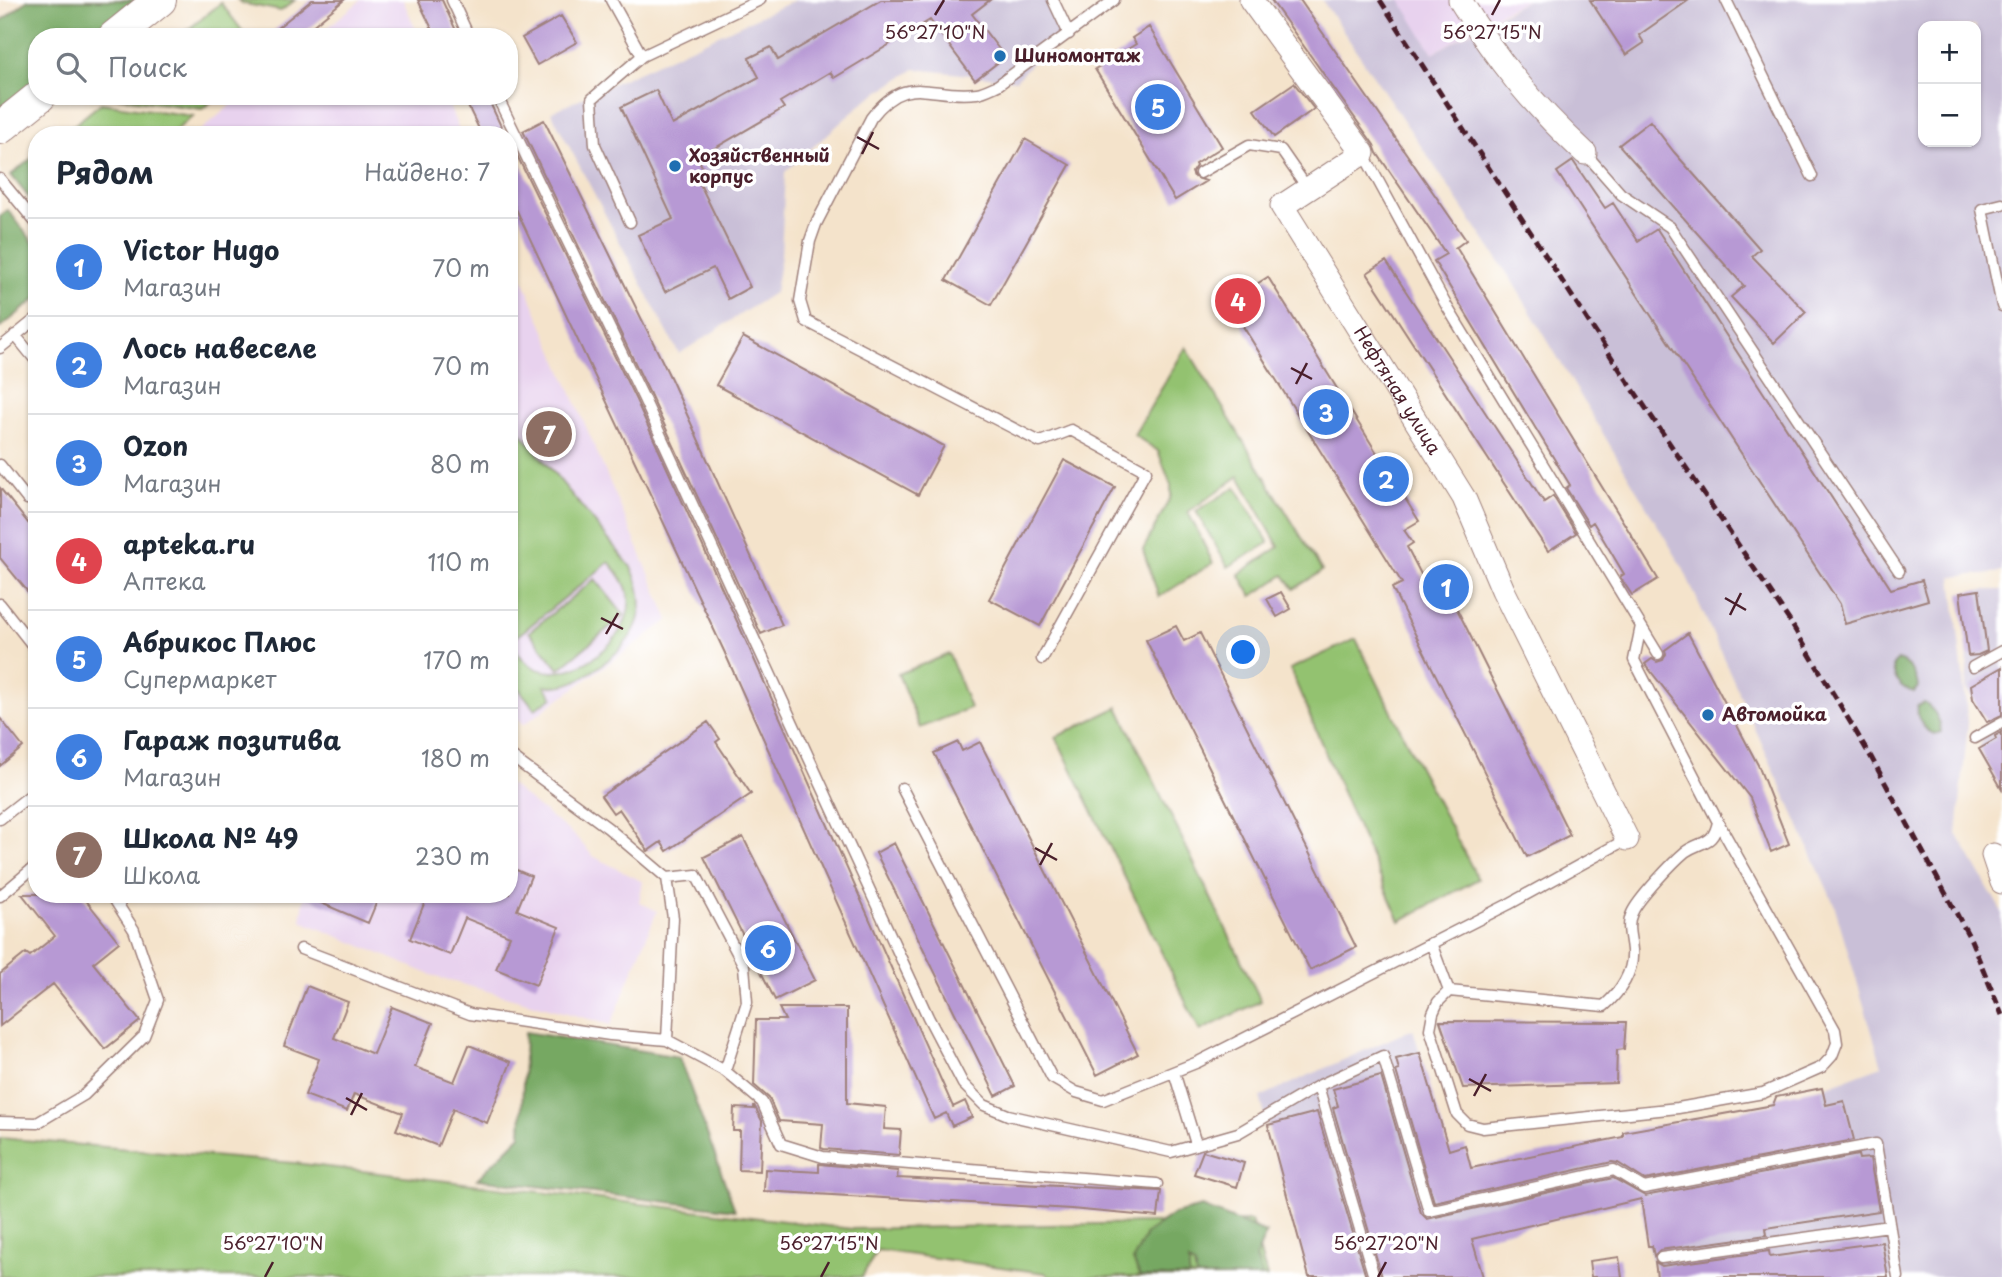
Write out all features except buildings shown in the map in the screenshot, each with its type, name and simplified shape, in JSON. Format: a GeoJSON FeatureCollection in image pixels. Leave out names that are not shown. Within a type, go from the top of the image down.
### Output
{"type":"FeatureCollection","features":[{"type":"Feature","properties":{"kind":"street"},"geometry":{"type":"LineString","coordinates":[[125,28],[160,0]]}},
{"type":"Feature","properties":{"kind":"street"},"geometry":{"type":"LineString","coordinates":[[1251,0],[1363,153]]}},
{"type":"Feature","properties":{"kind":"street"},"geometry":{"type":"LineString","coordinates":[[1460,0],[1513,78],[1545,116],[1585,153]]}},
{"type":"Feature","properties":{"kind":"street"},"geometry":{"type":"LineString","coordinates":[[0,128],[29,105]]}},
{"type":"Feature","properties":{"kind":"street","name":"Нефтяная улица"},"geometry":{"type":"LineString","coordinates":[[1363,153],[1282,206],[1465,498],[1503,590],[1626,839]]}},
{"type":"Feature","properties":{"kind":"street"},"geometry":{"type":"LineString","coordinates":[[1993,855],[2002,882]]}},
{"type":"Feature","properties":{"kind":"lane"},"geometry":{"type":"LineString","coordinates":[[452,0],[465,28]]}},
{"type":"Feature","properties":{"kind":"lane"},"geometry":{"type":"LineString","coordinates":[[611,0],[642,56]]}},
{"type":"Feature","properties":{"kind":"lane"},"geometry":{"type":"LineString","coordinates":[[630,222],[595,145],[592,99],[642,56],[760,0]]}},
{"type":"Feature","properties":{"kind":"lane"},"geometry":{"type":"LineString","coordinates":[[1053,0],[1069,34]]}},
{"type":"Feature","properties":{"kind":"lane"},"geometry":{"type":"LineString","coordinates":[[1042,659],[1146,471],[1071,430],[1040,442],[806,321],[800,301],[810,241],[816,224],[871,118],[882,103],[897,92],[913,90],[978,93],[998,85],[1114,0]]}},
{"type":"Feature","properties":{"kind":"lane"},"geometry":{"type":"LineString","coordinates":[[1726,0],[1812,176]]}},
{"type":"Feature","properties":{"kind":"lane"},"geometry":{"type":"LineString","coordinates":[[501,105],[512,126]]}},
{"type":"Feature","properties":{"kind":"lane"},"geometry":{"type":"LineString","coordinates":[[518,139],[766,660],[899,954],[963,1084],[985,1105],[1008,1115],[1171,1152],[1238,1133],[1318,1086],[1382,1056],[1429,1211],[1614,1170],[1644,1188],[1876,1144],[1898,1277]]}},
{"type":"Feature","properties":{"kind":"lane"},"geometry":{"type":"LineString","coordinates":[[1200,173],[1249,145],[1281,150],[1308,189]]}},
{"type":"Feature","properties":{"kind":"lane"},"geometry":{"type":"LineString","coordinates":[[1363,153],[1446,305],[1658,654]]}},
{"type":"Feature","properties":{"kind":"lane"},"geometry":{"type":"LineString","coordinates":[[1585,153],[1621,194],[1670,227],[1899,570]]}},
{"type":"Feature","properties":{"kind":"lane"},"geometry":{"type":"LineString","coordinates":[[0,179],[28,213]]}},
{"type":"Feature","properties":{"kind":"lane"},"geometry":{"type":"LineString","coordinates":[[2002,204],[1982,209],[2002,306]]}},
{"type":"Feature","properties":{"kind":"lane"},"geometry":{"type":"LineString","coordinates":[[0,348],[28,325]]}},
{"type":"Feature","properties":{"kind":"lane"},"geometry":{"type":"LineString","coordinates":[[15,335],[28,351]]}},
{"type":"Feature","properties":{"kind":"lane"},"geometry":{"type":"LineString","coordinates":[[0,465],[28,498]]}},
{"type":"Feature","properties":{"kind":"lane"},"geometry":{"type":"LineString","coordinates":[[0,604],[28,640]]}},
{"type":"Feature","properties":{"kind":"lane"},"geometry":{"type":"LineString","coordinates":[[1449,991],[1438,1002],[1430,1029],[1457,1114],[1466,1124],[1483,1128],[1678,1108],[1763,1093],[1822,1067],[1832,1056],[1837,1042],[1835,1030],[1718,822],[1634,660],[1641,626]]}},
{"type":"Feature","properties":{"kind":"lane"},"geometry":{"type":"LineString","coordinates":[[1973,667],[2002,651]]}},
{"type":"Feature","properties":{"kind":"lane"},"geometry":{"type":"LineString","coordinates":[[1975,738],[2002,723]]}},
{"type":"Feature","properties":{"kind":"lane"},"geometry":{"type":"LineString","coordinates":[[518,762],[608,828],[667,878],[673,918],[667,1040]]}},
{"type":"Feature","properties":{"kind":"lane"},"geometry":{"type":"LineString","coordinates":[[902,788],[1052,1078],[1076,1092],[1103,1100],[1174,1072],[1289,1017],[1509,904],[1626,839]]}},
{"type":"Feature","properties":{"kind":"lane"},"geometry":{"type":"LineString","coordinates":[[0,818],[28,797]]}},
{"type":"Feature","properties":{"kind":"lane"},"geometry":{"type":"LineString","coordinates":[[1449,991],[1604,1006],[1627,979],[1632,952],[1628,933],[1631,914],[1645,894],[1686,852],[1709,841],[1716,833],[1718,822]]}},
{"type":"Feature","properties":{"kind":"lane"},"geometry":{"type":"LineString","coordinates":[[0,896],[28,873]]}},
{"type":"Feature","properties":{"kind":"lane"},"geometry":{"type":"LineString","coordinates":[[667,878],[696,876],[744,966],[747,1002],[725,1071]]}},
{"type":"Feature","properties":{"kind":"lane"},"geometry":{"type":"LineString","coordinates":[[0,1122],[37,1123],[49,1116],[84,1095],[144,1036],[158,1000],[134,930],[117,903]]}},
{"type":"Feature","properties":{"kind":"lane"},"geometry":{"type":"LineString","coordinates":[[1431,943],[1449,991]]}},
{"type":"Feature","properties":{"kind":"lane"},"geometry":{"type":"LineString","coordinates":[[301,949],[470,1014],[610,1035],[667,1040],[725,1071],[762,1102],[781,1144],[822,1157],[1157,1184]]}},
{"type":"Feature","properties":{"kind":"lane"},"geometry":{"type":"LineString","coordinates":[[1174,1072],[1196,1144]]}},
{"type":"Feature","properties":{"kind":"lane"},"geometry":{"type":"LineString","coordinates":[[1318,1086],[1374,1277]]}},
{"type":"Feature","properties":{"kind":"lane"},"geometry":{"type":"LineString","coordinates":[[1661,1258],[1889,1226]]}},
{"type":"Feature","properties":{"kind":"shaded area"},"geometry":{"type":"Polygon","coordinates":[[[361,0],[403,0],[415,28],[327,28],[361,0]]]}},
{"type":"Feature","properties":{"kind":"shaded area"},"geometry":{"type":"Polygon","coordinates":[[[795,0],[1049,0],[1066,26],[1016,80],[915,69],[866,100],[785,172],[781,256],[775,292],[679,354],[551,112],[795,0]]]}},
{"type":"Feature","properties":{"kind":"shaded area"},"geometry":{"type":"Polygon","coordinates":[[[1322,0],[1400,0],[1433,53],[1527,0],[2002,0],[2002,572],[1952,577],[1968,723],[1957,834],[2002,912],[2002,1277],[1657,1277],[1648,1246],[1641,1200],[1472,1239],[1483,1277],[1309,1277],[1260,1097],[1413,1029],[1449,1150],[1465,1145],[1471,1168],[1623,1137],[1623,1132],[1773,1105],[1776,1097],[1822,1088],[1882,1066],[1834,904],[1683,568],[1511,279],[1322,0]]]}},
{"type":"Feature","properties":{"kind":"shaded area"},"geometry":{"type":"Polygon","coordinates":[[[1399,0],[1527,0],[1433,53],[1399,0]]]}},
{"type":"Feature","properties":{"kind":"shaded area"},"geometry":{"type":"Polygon","coordinates":[[[231,105],[449,105],[457,126],[206,126],[231,105]]]}},
{"type":"Feature","properties":{"kind":"shaded area"},"geometry":{"type":"Polygon","coordinates":[[[518,268],[669,620],[523,725],[518,719],[518,268]]]}},
{"type":"Feature","properties":{"kind":"shaded area"},"geometry":{"type":"Polygon","coordinates":[[[2002,590],[2002,789],[1979,749],[1988,724],[1966,688],[1968,656],[1960,593],[2002,590]]]}},
{"type":"Feature","properties":{"kind":"shaded area"},"geometry":{"type":"Polygon","coordinates":[[[518,791],[575,836],[593,856],[643,882],[639,902],[657,911],[611,1025],[436,977],[301,921],[304,903],[518,903],[518,791]]]}},
{"type":"Feature","properties":{"kind":"green space"},"geometry":{"type":"Polygon","coordinates":[[[28,0],[136,0],[101,28],[28,28],[28,87],[0,110],[0,22],[28,0]]]}},
{"type":"Feature","properties":{"kind":"green space"},"geometry":{"type":"Polygon","coordinates":[[[238,0],[295,0],[281,11],[241,3],[238,0]]]}},
{"type":"Feature","properties":{"kind":"green space"},"geometry":{"type":"Polygon","coordinates":[[[221,3],[240,28],[190,28],[221,3]]]}},
{"type":"Feature","properties":{"kind":"green space"},"geometry":{"type":"Polygon","coordinates":[[[99,105],[193,116],[181,126],[73,126],[99,105]]]}},
{"type":"Feature","properties":{"kind":"green space"},"geometry":{"type":"Polygon","coordinates":[[[173,105],[207,105],[202,109],[173,105]]]}},
{"type":"Feature","properties":{"kind":"green space"},"geometry":{"type":"Polygon","coordinates":[[[28,161],[28,197],[11,175],[28,161]]]}},
{"type":"Feature","properties":{"kind":"green space"},"geometry":{"type":"Polygon","coordinates":[[[8,210],[28,236],[28,305],[0,328],[0,216],[8,210]]]}},
{"type":"Feature","properties":{"kind":"green space"},"geometry":{"type":"Polygon","coordinates":[[[1186,347],[1322,571],[1294,589],[1284,575],[1252,596],[1239,574],[1279,547],[1239,476],[1188,512],[1213,563],[1159,597],[1143,550],[1171,496],[1171,485],[1158,451],[1134,435],[1186,347]]]}},
{"type":"Feature","properties":{"kind":"green space"},"geometry":{"type":"Polygon","coordinates":[[[518,429],[631,567],[640,597],[637,623],[623,646],[581,679],[561,686],[545,686],[553,697],[535,709],[518,688],[518,654],[533,667],[552,672],[583,664],[598,655],[621,629],[629,599],[625,584],[609,562],[518,636],[518,429]]]}},
{"type":"Feature","properties":{"kind":"green space"},"geometry":{"type":"Polygon","coordinates":[[[1236,487],[1269,543],[1228,567],[1196,511],[1236,487]]]}},
{"type":"Feature","properties":{"kind":"green space"},"geometry":{"type":"Polygon","coordinates":[[[595,579],[624,615],[559,669],[529,632],[595,579]]]}},
{"type":"Feature","properties":{"kind":"green space"},"geometry":{"type":"Polygon","coordinates":[[[1356,639],[1478,879],[1400,921],[1290,669],[1356,639]]]}},
{"type":"Feature","properties":{"kind":"green space"},"geometry":{"type":"Polygon","coordinates":[[[949,654],[970,708],[920,728],[898,674],[949,654]]]}},
{"type":"Feature","properties":{"kind":"green space"},"geometry":{"type":"Polygon","coordinates":[[[1898,660],[1906,664],[1914,674],[1918,687],[1914,692],[1896,679],[1893,665],[1898,660]]]}},
{"type":"Feature","properties":{"kind":"green space"},"geometry":{"type":"Polygon","coordinates":[[[1924,703],[1936,715],[1941,732],[1935,734],[1927,730],[1922,723],[1917,706],[1924,703]]]}},
{"type":"Feature","properties":{"kind":"green space"},"geometry":{"type":"Polygon","coordinates":[[[1118,707],[1261,1001],[1200,1031],[1056,737],[1118,707]]]}},
{"type":"Feature","properties":{"kind":"green space"},"geometry":{"type":"Polygon","coordinates":[[[525,1032],[679,1057],[735,1210],[477,1179],[521,1135],[525,1032]]]}},
{"type":"Feature","properties":{"kind":"green space"},"geometry":{"type":"Polygon","coordinates":[[[0,1138],[294,1163],[852,1229],[1251,1221],[1267,1277],[1050,1277],[1045,1273],[877,1250],[862,1277],[0,1277],[0,1138]]]}},
{"type":"Feature","properties":{"kind":"green space"},"geometry":{"type":"Polygon","coordinates":[[[1202,1207],[1266,1233],[1256,1257],[1262,1277],[1197,1277],[1194,1266],[1189,1262],[1189,1277],[1140,1277],[1133,1260],[1146,1234],[1174,1214],[1202,1207]]]}},
{"type":"Feature","properties":{"kind":"railway"},"geometry":{"type":"LineString","coordinates":[[1380,0],[1614,361],[1791,623],[1871,757],[1971,940],[2002,1015]]}},
{"type":"Feature","properties":{"kind":"place","name":"Шиномонтаж"},"geometry":{"type":"Point","coordinates":[1000,56]}},
{"type":"Feature","properties":{"kind":"place","name":"Абрикос Плюс"},"geometry":{"type":"Point","coordinates":[1158,107]}},
{"type":"Feature","properties":{"kind":"place","name":"Хозяйственный корпус"},"geometry":{"type":"Point","coordinates":[675,166]}},
{"type":"Feature","properties":{"kind":"place","name":"apteka.ru"},"geometry":{"type":"Point","coordinates":[1238,301]}},
{"type":"Feature","properties":{"kind":"place","name":"Ozon"},"geometry":{"type":"Point","coordinates":[1326,412]}},
{"type":"Feature","properties":{"kind":"place","name":"Школа № 49"},"geometry":{"type":"Point","coordinates":[549,434]}},
{"type":"Feature","properties":{"kind":"place","name":"Лось навеселе"},"geometry":{"type":"Point","coordinates":[1386,479]}},
{"type":"Feature","properties":{"kind":"place","name":"Victor Hugo"},"geometry":{"type":"Point","coordinates":[1446,587]}},
{"type":"Feature","properties":{"kind":"place","name":"Автомойка"},"geometry":{"type":"Point","coordinates":[1708,715]}},
{"type":"Feature","properties":{"kind":"place","name":"Гараж позитива"},"geometry":{"type":"Point","coordinates":[768,948]}}]}
